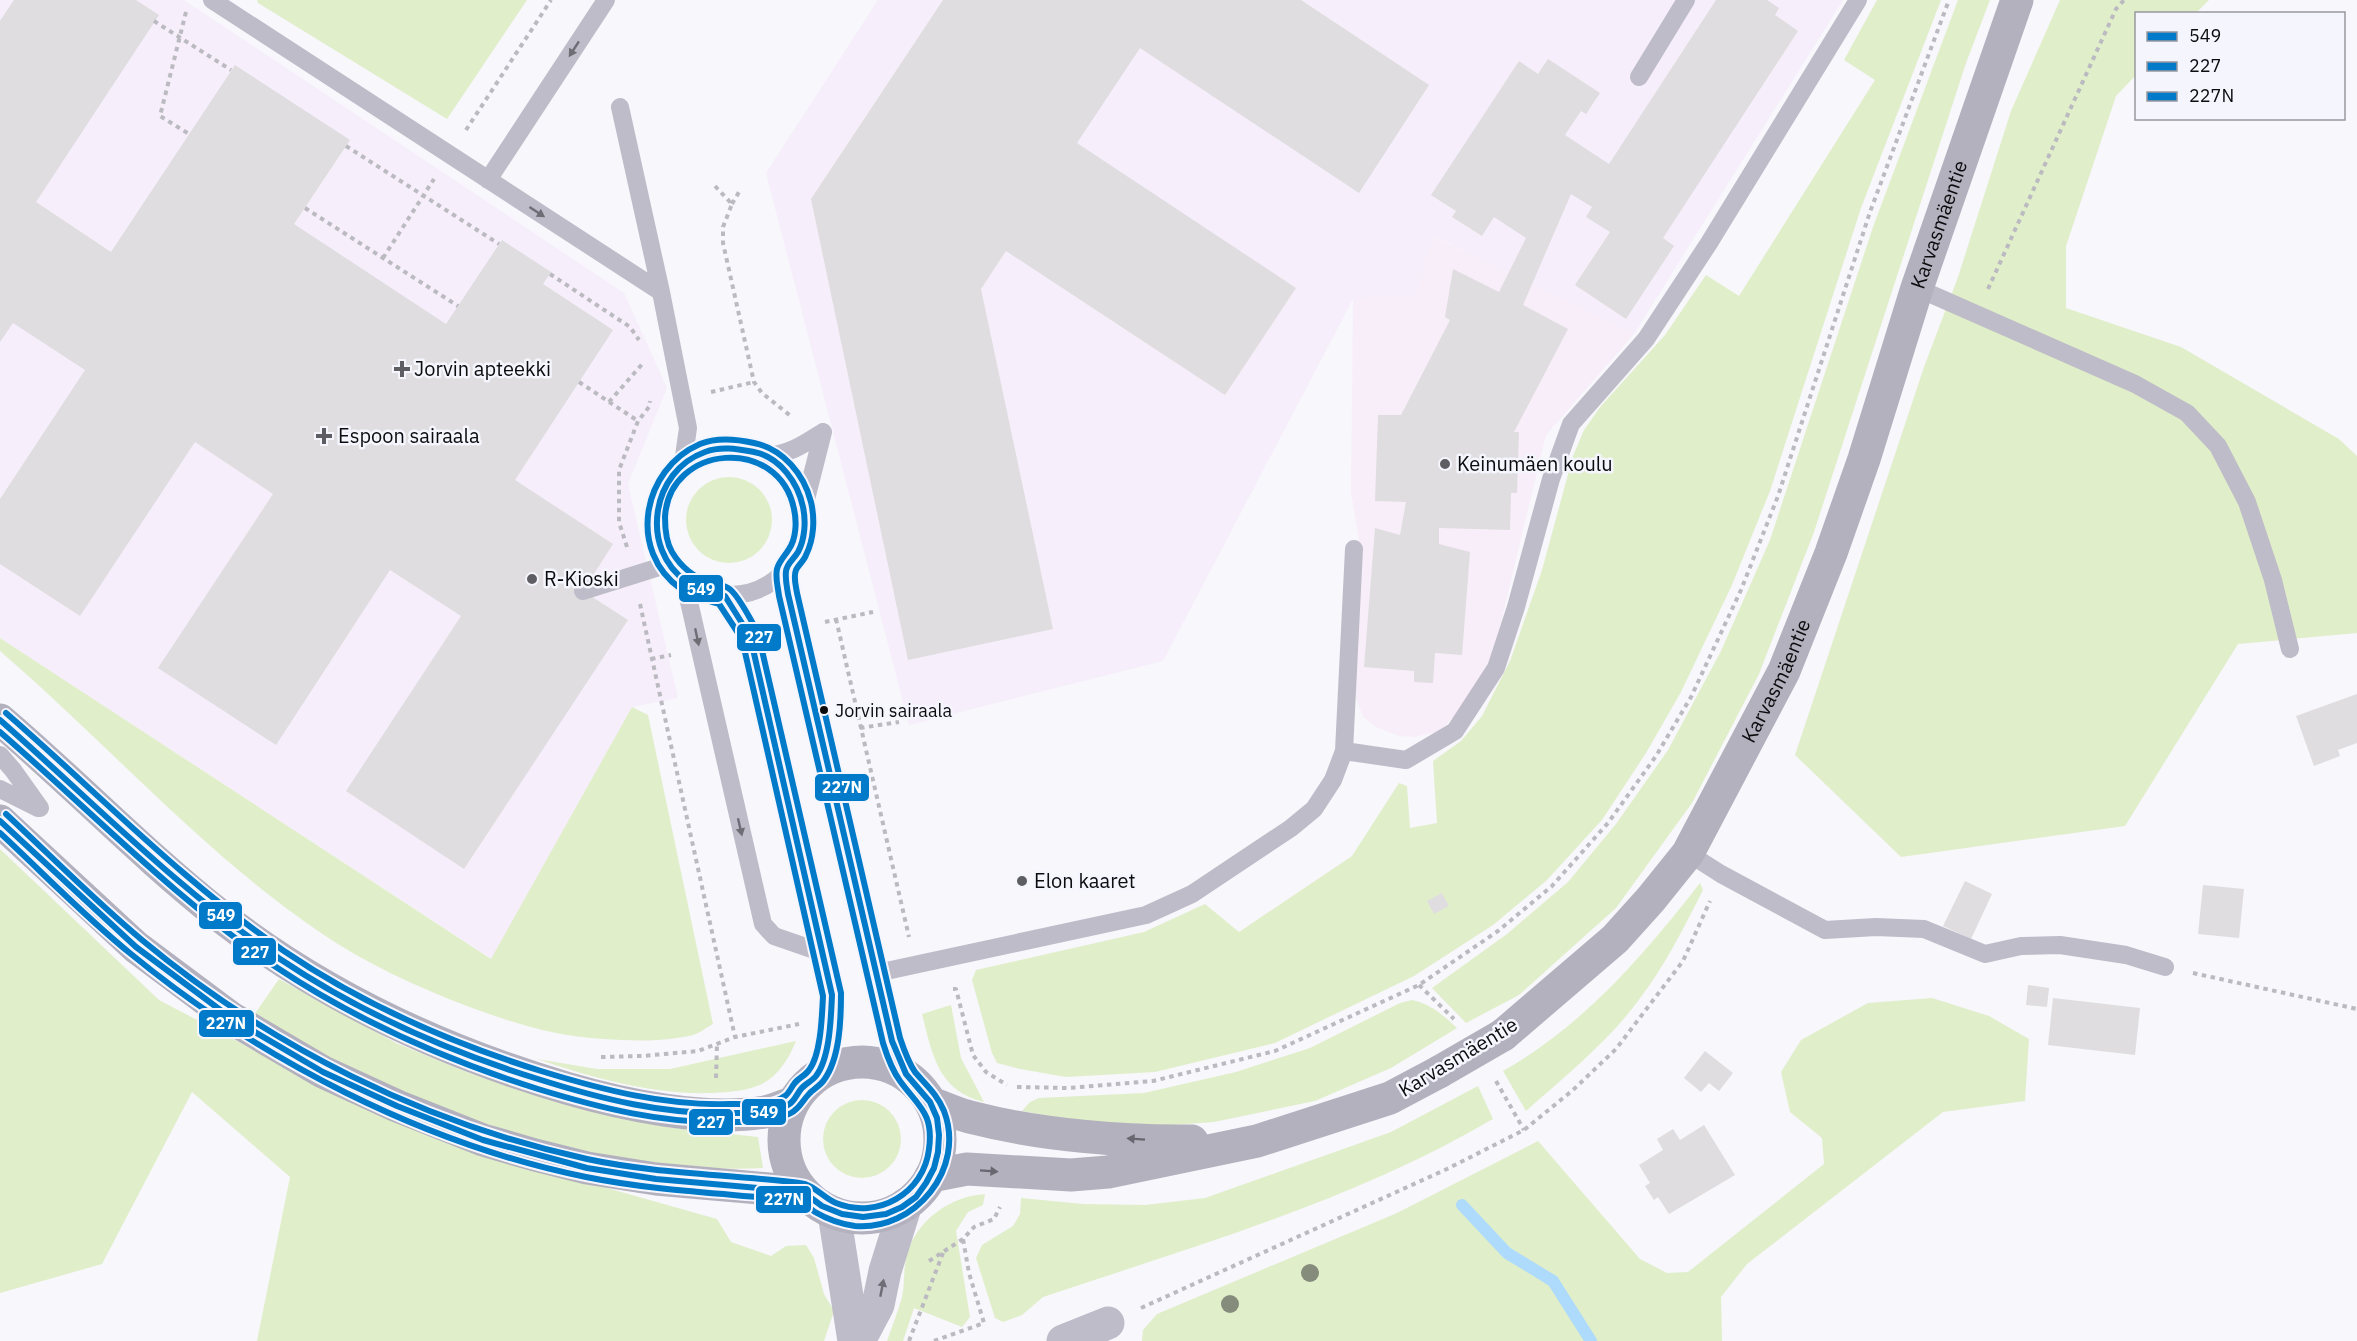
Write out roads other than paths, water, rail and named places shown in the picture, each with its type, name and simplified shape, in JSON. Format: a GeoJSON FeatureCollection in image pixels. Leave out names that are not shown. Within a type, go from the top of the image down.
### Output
{"type":"FeatureCollection","features":[{"type":"Feature","properties":{"kind":"main road","name":"Karvasmäentie"},"geometry":{"type":"LineString","coordinates":[[931,1176],[967,1169],[1071,1175],[1108,1172],[1257,1141],[1390,1098],[1503,1035],[1615,939],[1688,853],[1784,671],[1831,553],[1853,490],[1917,288],[2017,0]]}},
{"type":"Feature","properties":{"kind":"main road"},"geometry":{"type":"LineString","coordinates":[[0,720],[150,857],[220,915],[341,997],[401,1027],[524,1075],[590,1095],[652,1109],[715,1114],[766,1112],[792,1103]]}},
{"type":"Feature","properties":{"kind":"main road"},"geometry":{"type":"LineString","coordinates":[[0,821],[136,947],[231,1018],[323,1072],[419,1115],[483,1140],[587,1168],[656,1179],[803,1192]]}},
{"type":"Feature","properties":{"kind":"main road"},"geometry":{"type":"LineString","coordinates":[[852,1061],[871,1061],[890,1066],[907,1075],[920,1087],[931,1103],[938,1120],[940,1139],[938,1158],[931,1176],[921,1191],[906,1204],[890,1213],[871,1218],[852,1218],[834,1213],[817,1204],[803,1192],[789,1167],[783,1140],[785,1121],[802,1087],[817,1075],[834,1066],[852,1061]]}},
{"type":"Feature","properties":{"kind":"main road","name":"Karvasmäentie"},"geometry":{"type":"LineString","coordinates":[[931,1103],[972,1118],[1095,1137],[1167,1142],[1257,1141]]}},
{"type":"Feature","properties":{"kind":"street"},"geometry":{"type":"LineString","coordinates":[[859,1341],[878,1305],[906,1204]]}},
{"type":"Feature","properties":{"kind":"street"},"geometry":{"type":"LineString","coordinates":[[834,1213],[854,1341]]}},
{"type":"Feature","properties":{"kind":"street"},"geometry":{"type":"LineString","coordinates":[[1063,1341],[1112,1332]]}},
{"type":"Feature","properties":{"kind":"lane"},"geometry":{"type":"LineString","coordinates":[[212,0],[661,292]]}},
{"type":"Feature","properties":{"kind":"lane"},"geometry":{"type":"LineString","coordinates":[[488,180],[606,0]]}},
{"type":"Feature","properties":{"kind":"lane"},"geometry":{"type":"LineString","coordinates":[[1639,77],[1686,0]]}},
{"type":"Feature","properties":{"kind":"lane"},"geometry":{"type":"LineString","coordinates":[[1344,752],[1406,760],[1455,731],[1496,668],[1516,607],[1551,479],[1571,424],[1646,339],[1709,243],[1858,0]]}},
{"type":"Feature","properties":{"kind":"lane"},"geometry":{"type":"LineString","coordinates":[[620,107],[688,428],[683,463]]}},
{"type":"Feature","properties":{"kind":"lane"},"geometry":{"type":"LineString","coordinates":[[1917,288],[2135,384],[2187,413],[2218,446],[2247,502],[2273,580],[2290,650]]}},
{"type":"Feature","properties":{"kind":"lane"},"geometry":{"type":"LineString","coordinates":[[767,456],[799,448],[823,432],[804,508],[804,531],[798,552],[786,571],[768,585],[748,593],[725,596],[704,591],[684,580],[669,564],[659,544],[655,522],[658,500],[667,479],[683,463],[701,451],[723,446],[746,447],[767,456],[784,469],[797,487],[804,508]]}},
{"type":"Feature","properties":{"kind":"lane"},"geometry":{"type":"LineString","coordinates":[[877,973],[1146,915],[1192,894],[1291,828],[1314,808],[1333,780],[1344,752],[1354,549]]}},
{"type":"Feature","properties":{"kind":"lane"},"geometry":{"type":"LineString","coordinates":[[583,591],[669,564]]}},
{"type":"Feature","properties":{"kind":"lane"},"geometry":{"type":"LineString","coordinates":[[786,571],[788,594],[890,1035],[907,1075]]}},
{"type":"Feature","properties":{"kind":"lane"},"geometry":{"type":"LineString","coordinates":[[684,580],[763,924],[774,936],[823,953]]}},
{"type":"Feature","properties":{"kind":"lane"},"geometry":{"type":"LineString","coordinates":[[725,596],[750,636],[832,994],[832,1017],[817,1075]]}},
{"type":"Feature","properties":{"kind":"lane"},"geometry":{"type":"LineString","coordinates":[[0,755],[40,808],[0,789]]}},
{"type":"Feature","properties":{"kind":"lane"},"geometry":{"type":"LineString","coordinates":[[1688,853],[1721,874],[1825,930],[1876,927],[1924,929],[1985,954],[2021,946],[2060,945],[2126,955],[2165,967]]}},
{"type":"Feature","properties":{"kind":"waterway"},"geometry":{"type":"LineString","coordinates":[[1462,1205],[1507,1253],[1553,1281],[1591,1341]]}},
{"type":"Feature","properties":{"kind":"place","name":"Jorvin apteekki"},"geometry":{"type":"Point","coordinates":[402,369]}},
{"type":"Feature","properties":{"kind":"place","name":"Espoon sairaala"},"geometry":{"type":"Point","coordinates":[324,436]}},
{"type":"Feature","properties":{"kind":"place","name":"Keinumäen koulu"},"geometry":{"type":"Point","coordinates":[1445,464]}},
{"type":"Feature","properties":{"kind":"place","name":"R-Kioski"},"geometry":{"type":"Point","coordinates":[532,579]}},
{"type":"Feature","properties":{"kind":"place","name":"Jorvin sairaala"},"geometry":{"type":"Point","coordinates":[824,710]}},
{"type":"Feature","properties":{"kind":"place","name":"Elon kaaret"},"geometry":{"type":"Point","coordinates":[1022,881]}}]}
